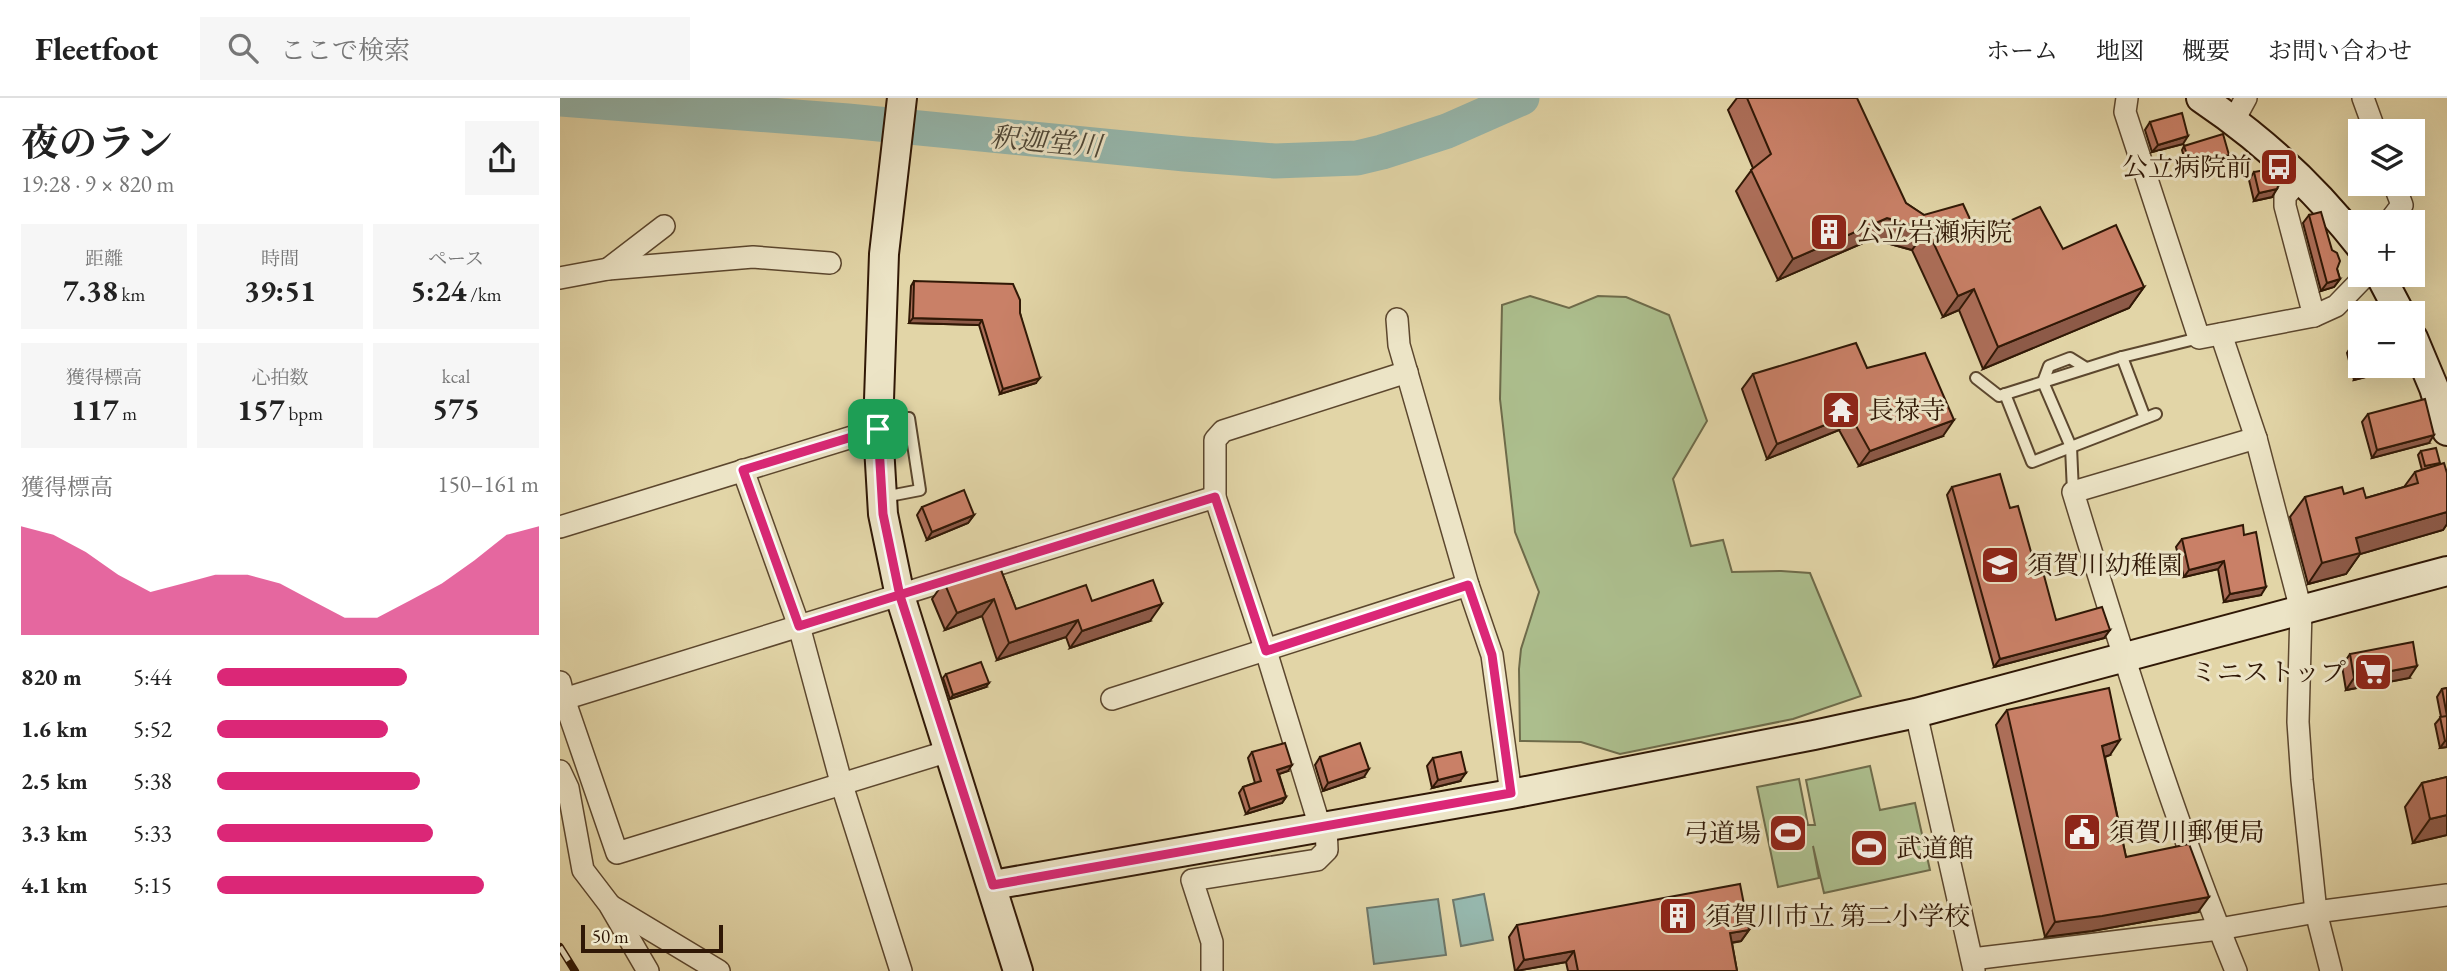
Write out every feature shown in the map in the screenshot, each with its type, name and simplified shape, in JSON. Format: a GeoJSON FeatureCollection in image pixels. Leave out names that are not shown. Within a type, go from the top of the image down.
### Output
{"type":"FeatureCollection","features":[{"type":"Feature","properties":{"kind":"street"},"geometry":{"type":"LineString","coordinates":[[901,98],[884,254],[878,429],[883,514],[900,596],[1018,971]]}},
{"type":"Feature","properties":{"kind":"street"},"geometry":{"type":"LineString","coordinates":[[2127,98],[2125,112],[2199,338],[2314,316],[2336,306],[2355,287]]}},
{"type":"Feature","properties":{"kind":"street"},"geometry":{"type":"LineString","coordinates":[[2201,98],[2240,109],[2348,230]]}},
{"type":"Feature","properties":{"kind":"street"},"geometry":{"type":"LineString","coordinates":[[2363,98],[2371,119]]}},
{"type":"Feature","properties":{"kind":"street"},"geometry":{"type":"LineString","coordinates":[[2301,179],[2285,196],[2285,206],[2314,316]]}},
{"type":"Feature","properties":{"kind":"street"},"geometry":{"type":"LineString","coordinates":[[608,269],[664,226]]}},
{"type":"Feature","properties":{"kind":"street"},"geometry":{"type":"LineString","coordinates":[[560,278],[608,269],[753,257],[830,263]]}},
{"type":"Feature","properties":{"kind":"street"},"geometry":{"type":"LineString","coordinates":[[1397,319],[1399,345],[1468,585],[1492,655],[1511,793]]}},
{"type":"Feature","properties":{"kind":"street"},"geometry":{"type":"LineString","coordinates":[[2221,334],[2256,438],[2301,610],[2298,722],[2316,912],[2331,971]]}},
{"type":"Feature","properties":{"kind":"street"},"geometry":{"type":"LineString","coordinates":[[2425,367],[2447,431]]}},
{"type":"Feature","properties":{"kind":"street"},"geometry":{"type":"LineString","coordinates":[[1212,971],[1212,942],[1192,880],[1317,860],[1327,850],[1323,826],[1215,497],[1215,440],[1223,431],[1407,372]]}},
{"type":"Feature","properties":{"kind":"street"},"geometry":{"type":"LineString","coordinates":[[560,527],[878,429]]}},
{"type":"Feature","properties":{"kind":"street"},"geometry":{"type":"LineString","coordinates":[[2236,971],[2123,659],[2073,492],[2256,438]]}},
{"type":"Feature","properties":{"kind":"street"},"geometry":{"type":"LineString","coordinates":[[743,470],[799,626],[841,782],[901,971]]}},
{"type":"Feature","properties":{"kind":"street"},"geometry":{"type":"LineString","coordinates":[[617,853],[562,691],[900,596],[1215,497]]}},
{"type":"Feature","properties":{"kind":"street"},"geometry":{"type":"LineString","coordinates":[[993,885],[1511,793],[1916,713],[2447,571]]}},
{"type":"Feature","properties":{"kind":"street"},"geometry":{"type":"LineString","coordinates":[[1112,699],[1468,585]]}},
{"type":"Feature","properties":{"kind":"street"},"geometry":{"type":"LineString","coordinates":[[1916,713],[1974,965],[2316,912],[2446,901]]}},
{"type":"Feature","properties":{"kind":"street"},"geometry":{"type":"LineString","coordinates":[[583,870],[617,853],[949,751]]}},
{"type":"Feature","properties":{"kind":"street"},"geometry":{"type":"LineString","coordinates":[[560,771],[568,788],[583,870],[609,904],[648,971]]}},
{"type":"Feature","properties":{"kind":"street"},"geometry":{"type":"LineString","coordinates":[[609,904],[719,971]]}},
{"type":"Feature","properties":{"kind":"lane"},"geometry":{"type":"LineString","coordinates":[[1976,377],[1999,396],[2122,357],[2199,338]]}},
{"type":"Feature","properties":{"kind":"lane"},"geometry":{"type":"LineString","coordinates":[[2122,357],[2145,418]]}},
{"type":"Feature","properties":{"kind":"lane"},"geometry":{"type":"LineString","coordinates":[[2043,382],[2071,447],[2073,492]]}},
{"type":"Feature","properties":{"kind":"lane"},"geometry":{"type":"LineString","coordinates":[[2006,394],[2032,463],[2156,414]]}},
{"type":"Feature","properties":{"kind":"lane"},"geometry":{"type":"LineString","coordinates":[[882,497],[920,490],[909,418]]}},
{"type":"Feature","properties":{"kind":"green space"},"geometry":{"type":"Polygon","coordinates":[[[1530,296],[1569,308],[1598,296],[1626,297],[1669,315],[1707,421],[1673,479],[1691,546],[1723,540],[1732,572],[1810,573],[1861,696],[1793,719],[1620,754],[1581,742],[1520,741],[1521,649],[1539,592],[1515,532],[1500,399],[1502,305],[1530,296]]]}},
{"type":"Feature","properties":{"kind":"green space"},"geometry":{"type":"Polygon","coordinates":[[[1870,766],[1880,810],[1915,803],[1930,870],[1824,893],[1813,846],[1819,878],[1778,887],[1757,787],[1799,779],[1808,825],[1815,825],[1806,780],[1870,766]]]}},
{"type":"Feature","properties":{"kind":"water"},"geometry":{"type":"Polygon","coordinates":[[[1484,894],[1493,940],[1461,946],[1453,900],[1484,894]]]}},
{"type":"Feature","properties":{"kind":"water"},"geometry":{"type":"Polygon","coordinates":[[[1438,899],[1446,955],[1374,964],[1367,908],[1438,899]]]}},
{"type":"Feature","properties":{"kind":"building","name":"公立岩瀬病院"},"geometry":{"type":"Polygon","coordinates":[[[1747,98],[1857,98],[1906,203],[1924,215],[1963,204],[1982,245],[2008,236],[2003,224],[2040,207],[2063,249],[2116,225],[2144,287],[1998,347],[1974,289],[1958,296],[1927,229],[1887,218],[1793,259],[1751,170],[1771,154],[1747,98]]]}},
{"type":"Feature","properties":{"kind":"building"},"geometry":{"type":"Polygon","coordinates":[[[2182,113],[2188,136],[2158,145],[2150,122],[2182,113]]]}},
{"type":"Feature","properties":{"kind":"building"},"geometry":{"type":"Polygon","coordinates":[[[2223,134],[2229,155],[2191,166],[2184,146],[2223,134]]]}},
{"type":"Feature","properties":{"kind":"building"},"geometry":{"type":"Polygon","coordinates":[[[2276,168],[2279,183],[2277,189],[2259,193],[2254,172],[2276,168]]]}},
{"type":"Feature","properties":{"kind":"building"},"geometry":{"type":"Polygon","coordinates":[[[2321,212],[2332,250],[2337,253],[2340,261],[2337,269],[2340,279],[2327,283],[2309,215],[2321,212]]]}},
{"type":"Feature","properties":{"kind":"building"},"geometry":{"type":"Polygon","coordinates":[[[914,281],[1013,284],[1020,300],[1020,313],[1040,378],[1003,389],[982,320],[913,318],[914,281]]]}},
{"type":"Feature","properties":{"kind":"building","name":"長禄寺"},"geometry":{"type":"Polygon","coordinates":[[[1856,343],[1867,368],[1925,353],[1954,420],[1870,451],[1850,415],[1777,444],[1753,374],[1856,343]]]}},
{"type":"Feature","properties":{"kind":"building"},"geometry":{"type":"Polygon","coordinates":[[[2425,399],[2434,435],[2377,450],[2368,414],[2425,399]]]}},
{"type":"Feature","properties":{"kind":"building"},"geometry":{"type":"Polygon","coordinates":[[[2436,448],[2440,463],[2425,466],[2421,451],[2436,448]]]}},
{"type":"Feature","properties":{"kind":"building"},"geometry":{"type":"Polygon","coordinates":[[[2444,463],[2447,473],[2447,512],[2356,538],[2360,553],[2322,563],[2305,497],[2342,487],[2344,494],[2363,488],[2366,498],[2418,483],[2415,472],[2444,463]]]}},
{"type":"Feature","properties":{"kind":"building"},"geometry":{"type":"Polygon","coordinates":[[[2000,474],[2010,508],[2018,506],[2033,559],[2039,557],[2056,620],[2102,607],[2110,630],[2000,659],[1952,487],[2000,474]]]}},
{"type":"Feature","properties":{"kind":"building"},"geometry":{"type":"Polygon","coordinates":[[[964,490],[974,515],[932,532],[922,507],[964,490]]]}},
{"type":"Feature","properties":{"kind":"building"},"geometry":{"type":"Polygon","coordinates":[[[2243,525],[2244,535],[2256,532],[2266,587],[2230,594],[2224,561],[2189,570],[2182,539],[2243,525]]]}},
{"type":"Feature","properties":{"kind":"building"},"geometry":{"type":"Polygon","coordinates":[[[999,565],[1016,609],[1086,585],[1092,601],[1153,580],[1162,604],[1082,631],[1078,620],[1009,643],[994,599],[957,613],[944,582],[999,565]]]}},
{"type":"Feature","properties":{"kind":"building"},"geometry":{"type":"Polygon","coordinates":[[[2413,642],[2417,666],[2354,678],[2350,654],[2413,642]]]}},
{"type":"Feature","properties":{"kind":"building"},"geometry":{"type":"Polygon","coordinates":[[[981,662],[989,683],[953,695],[946,674],[981,662]]]}},
{"type":"Feature","properties":{"kind":"building"},"geometry":{"type":"Polygon","coordinates":[[[2109,688],[2120,740],[2102,746],[2126,857],[2189,844],[2209,897],[2055,922],[2007,710],[2109,688]]]}},
{"type":"Feature","properties":{"kind":"building"},"geometry":{"type":"Polygon","coordinates":[[[2447,688],[2447,716],[2442,689],[2447,688]]]}},
{"type":"Feature","properties":{"kind":"building"},"geometry":{"type":"Polygon","coordinates":[[[2447,716],[2447,741],[2445,741],[2440,717],[2447,716]]]}},
{"type":"Feature","properties":{"kind":"building"},"geometry":{"type":"Polygon","coordinates":[[[1285,743],[1292,765],[1277,770],[1286,797],[1250,809],[1243,787],[1261,781],[1252,752],[1285,743]]]}},
{"type":"Feature","properties":{"kind":"building"},"geometry":{"type":"Polygon","coordinates":[[[1360,743],[1369,769],[1328,783],[1320,757],[1360,743]]]}},
{"type":"Feature","properties":{"kind":"building"},"geometry":{"type":"Polygon","coordinates":[[[1461,752],[1466,773],[1438,780],[1433,758],[1461,752]]]}},
{"type":"Feature","properties":{"kind":"building"},"geometry":{"type":"Polygon","coordinates":[[[2447,777],[2447,815],[2430,819],[2422,783],[2447,777]]]}},
{"type":"Feature","properties":{"kind":"building","name":"須賀川市立 第二小学校"},"geometry":{"type":"Polygon","coordinates":[[[1740,884],[1749,930],[1730,933],[1737,971],[1578,971],[1574,951],[1524,960],[1517,925],[1740,884]]]}},
{"type":"Feature","properties":{"kind":"waterway","name":"釈迦堂川"},"geometry":{"type":"LineString","coordinates":[[560,99],[848,121],[1275,161],[1357,158],[1382,152],[1447,131],[1522,98]]}},
{"type":"Feature","properties":{"kind":"railway"},"geometry":{"type":"LineString","coordinates":[[560,947],[575,971]]}},
{"type":"Feature","properties":{"kind":"place","name":"公立病院前"},"geometry":{"type":"Point","coordinates":[2279,167]}},
{"type":"Feature","properties":{"kind":"place","name":"公立岩瀬病院"},"geometry":{"type":"Point","coordinates":[1829,232]}},
{"type":"Feature","properties":{"kind":"place","name":"長禄寺"},"geometry":{"type":"Point","coordinates":[1841,410]}},
{"type":"Feature","properties":{"kind":"place","name":"須賀川幼稚園"},"geometry":{"type":"Point","coordinates":[2000,565]}},
{"type":"Feature","properties":{"kind":"place","name":"ミニストップ"},"geometry":{"type":"Point","coordinates":[2373,672]}},
{"type":"Feature","properties":{"kind":"place","name":"須賀川郵便局"},"geometry":{"type":"Point","coordinates":[2082,832]}},
{"type":"Feature","properties":{"kind":"place","name":"弓道場"},"geometry":{"type":"Point","coordinates":[1788,833]}},
{"type":"Feature","properties":{"kind":"place","name":"武道館"},"geometry":{"type":"Point","coordinates":[1869,848]}},
{"type":"Feature","properties":{"kind":"place","name":"須賀川市立 第二小学校"},"geometry":{"type":"Point","coordinates":[1678,916]}},
{"type":"Feature","properties":{"kind":"route"},"geometry":{"type":"LineString","coordinates":[[878,429],[743,470],[799,626],[900,596],[1215,497],[1266,651],[1468,585],[1492,655],[1511,793],[993,885],[900,596],[883,514],[878,429]]}}]}
